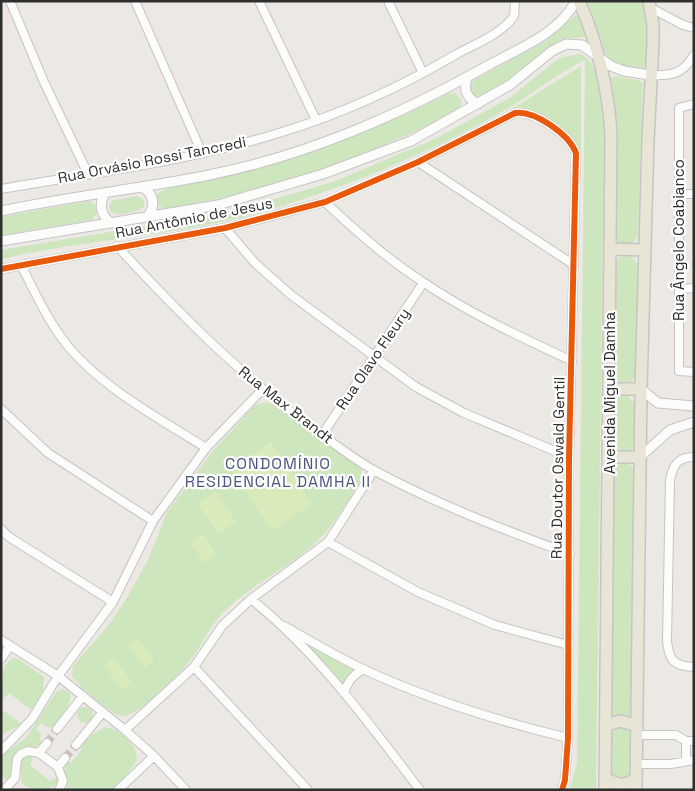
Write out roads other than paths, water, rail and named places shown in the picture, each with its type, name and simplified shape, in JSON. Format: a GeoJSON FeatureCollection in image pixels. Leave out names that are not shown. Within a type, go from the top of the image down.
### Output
{"type":"FeatureCollection","features":[{"type":"Feature","properties":{"kind":"main road","name":"Avenida Miguel Damha"},"geometry":{"type":"LineString","coordinates":[[577,1],[600,58],[608,97],[611,134],[610,457],[605,785]]}},
{"type":"Feature","properties":{"kind":"main road","name":"Avenida Miguel Damha"},"geometry":{"type":"LineString","coordinates":[[636,785],[641,389],[650,75],[653,43],[650,5]]}},
{"type":"Feature","properties":{"kind":"main road"},"geometry":{"type":"LineString","coordinates":[[611,249],[645,250]]}},
{"type":"Feature","properties":{"kind":"main road"},"geometry":{"type":"LineString","coordinates":[[609,389],[641,389]]}},
{"type":"Feature","properties":{"kind":"main road"},"geometry":{"type":"LineString","coordinates":[[610,457],[640,457]]}},
{"type":"Feature","properties":{"kind":"main road"},"geometry":{"type":"LineString","coordinates":[[606,725],[621,720],[637,730]]}},
{"type":"Feature","properties":{"kind":"main road"},"geometry":{"type":"LineString","coordinates":[[605,785],[636,785]]}},
{"type":"Feature","properties":{"kind":"street"},"geometry":{"type":"LineString","coordinates":[[10,1],[44,82],[88,174]]}},
{"type":"Feature","properties":{"kind":"street"},"geometry":{"type":"LineString","coordinates":[[135,1],[202,153]]}},
{"type":"Feature","properties":{"kind":"street"},"geometry":{"type":"LineString","coordinates":[[259,1],[316,120]]}},
{"type":"Feature","properties":{"kind":"street"},"geometry":{"type":"LineString","coordinates":[[388,1],[423,73]]}},
{"type":"Feature","properties":{"kind":"street","name":"Rua Orvásio Rossi Tancredi"},"geometry":{"type":"LineString","coordinates":[[1,189],[202,153],[280,133],[316,120],[369,100],[423,73],[502,28],[514,16],[515,1]]}},
{"type":"Feature","properties":{"kind":"street"},"geometry":{"type":"LineString","coordinates":[[1,211],[211,175],[264,162],[311,147],[394,115],[527,46],[550,30],[571,10],[577,1]]}},
{"type":"Feature","properties":{"kind":"street"},"geometry":{"type":"LineString","coordinates":[[650,5],[694,28]]}},
{"type":"Feature","properties":{"kind":"street"},"geometry":{"type":"LineString","coordinates":[[1,241],[218,205],[323,174],[411,140],[510,85],[552,51],[566,44],[582,45],[600,58],[624,71],[650,75],[664,76],[682,71],[689,66],[694,55]]}},
{"type":"Feature","properties":{"kind":"street"},"geometry":{"type":"LineString","coordinates":[[467,78],[466,92],[478,104]]}},
{"type":"Feature","properties":{"kind":"street"},"geometry":{"type":"LineString","coordinates":[[452,85],[463,95],[465,111]]}},
{"type":"Feature","properties":{"kind":"street","name":"Rua Ângelo Coabianco"},"geometry":{"type":"LineString","coordinates":[[694,104],[679,108],[679,371],[694,372]]}},
{"type":"Feature","properties":{"kind":"street","name":"Rua Doutor Oswald Gentil"},"geometry":{"type":"LineString","coordinates":[[523,112],[534,116],[562,134],[573,146],[576,153],[569,457],[568,738],[565,780],[562,790]]}},
{"type":"Feature","properties":{"kind":"street","name":"Rua Antômio de Jesus"},"geometry":{"type":"LineString","coordinates":[[1,269],[117,246],[225,228],[325,202],[418,162],[515,113],[523,112]]}},
{"type":"Feature","properties":{"kind":"street"},"geometry":{"type":"LineString","coordinates":[[418,162],[574,265]]}},
{"type":"Feature","properties":{"kind":"street"},"geometry":{"type":"LineString","coordinates":[[142,187],[149,192],[153,200],[152,209],[148,216]]}},
{"type":"Feature","properties":{"kind":"street"},"geometry":{"type":"LineString","coordinates":[[105,193],[101,208],[104,216],[110,222]]}},
{"type":"Feature","properties":{"kind":"street"},"geometry":{"type":"LineString","coordinates":[[679,194],[694,194]]}},
{"type":"Feature","properties":{"kind":"street"},"geometry":{"type":"LineString","coordinates":[[325,202],[373,246],[423,283],[494,325],[572,361]]}},
{"type":"Feature","properties":{"kind":"street"},"geometry":{"type":"LineString","coordinates":[[225,228],[255,263],[291,295],[416,387],[464,413],[569,457]]}},
{"type":"Feature","properties":{"kind":"street","name":"Rua Max Brandt"},"geometry":{"type":"LineString","coordinates":[[117,246],[182,316],[262,390],[322,435],[374,470],[446,505],[570,554]]}},
{"type":"Feature","properties":{"kind":"street"},"geometry":{"type":"LineString","coordinates":[[21,265],[45,313],[67,346],[99,376],[206,448]]}},
{"type":"Feature","properties":{"kind":"street","name":"Rua Olavo Fleury"},"geometry":{"type":"LineString","coordinates":[[322,435],[423,283]]}},
{"type":"Feature","properties":{"kind":"street"},"geometry":{"type":"LineString","coordinates":[[679,289],[694,288]]}},
{"type":"Feature","properties":{"kind":"street"},"geometry":{"type":"LineString","coordinates":[[641,389],[658,403],[694,406]]}},
{"type":"Feature","properties":{"kind":"street"},"geometry":{"type":"LineString","coordinates":[[1,751],[12,742],[32,719],[58,676],[112,602],[153,521],[206,448],[262,390]]}},
{"type":"Feature","properties":{"kind":"street"},"geometry":{"type":"LineString","coordinates":[[3,415],[48,453],[153,521]]}},
{"type":"Feature","properties":{"kind":"street"},"geometry":{"type":"LineString","coordinates":[[640,457],[670,430],[694,422]]}},
{"type":"Feature","properties":{"kind":"street"},"geometry":{"type":"LineString","coordinates":[[694,457],[680,459],[675,463],[670,480],[667,641],[668,650],[674,663],[680,666],[694,667]]}},
{"type":"Feature","properties":{"kind":"street"},"geometry":{"type":"LineString","coordinates":[[125,730],[194,667],[222,626],[251,600],[328,542],[374,470]]}},
{"type":"Feature","properties":{"kind":"street"},"geometry":{"type":"LineString","coordinates":[[1,529],[112,602]]}},
{"type":"Feature","properties":{"kind":"street"},"geometry":{"type":"LineString","coordinates":[[328,542],[418,592],[495,625],[568,645]]}},
{"type":"Feature","properties":{"kind":"street"},"geometry":{"type":"LineString","coordinates":[[251,600],[284,626],[344,692],[420,790]]}},
{"type":"Feature","properties":{"kind":"street"},"geometry":{"type":"LineString","coordinates":[[284,626],[364,669],[438,701],[507,724],[568,738]]}},
{"type":"Feature","properties":{"kind":"street"},"geometry":{"type":"LineString","coordinates":[[1,640],[58,676],[103,712],[154,756],[186,790]]}},
{"type":"Feature","properties":{"kind":"street"},"geometry":{"type":"LineString","coordinates":[[1,659],[10,646]]}},
{"type":"Feature","properties":{"kind":"street"},"geometry":{"type":"LineString","coordinates":[[194,667],[308,790]]}},
{"type":"Feature","properties":{"kind":"street"},"geometry":{"type":"LineString","coordinates":[[344,692],[354,674],[364,669]]}},
{"type":"Feature","properties":{"kind":"street"},"geometry":{"type":"LineString","coordinates":[[57,730],[83,696]]}},
{"type":"Feature","properties":{"kind":"street"},"geometry":{"type":"LineString","coordinates":[[76,745],[103,712]]}},
{"type":"Feature","properties":{"kind":"street"},"geometry":{"type":"LineString","coordinates":[[637,730],[676,735],[690,740],[690,760],[671,764],[637,764]]}},
{"type":"Feature","properties":{"kind":"street"},"geometry":{"type":"LineString","coordinates":[[1,742],[12,742]]}},
{"type":"Feature","properties":{"kind":"street"},"geometry":{"type":"LineString","coordinates":[[39,752],[47,743]]}},
{"type":"Feature","properties":{"kind":"street"},"geometry":{"type":"LineString","coordinates":[[4,790],[15,778],[17,759],[21,754],[28,751],[39,752],[58,767],[63,781],[59,790]]}},
{"type":"Feature","properties":{"kind":"street"},"geometry":{"type":"LineString","coordinates":[[118,790],[154,756]]}},
{"type":"Feature","properties":{"kind":"street"},"geometry":{"type":"LineString","coordinates":[[58,767],[64,758]]}},
{"type":"Feature","properties":{"kind":"tunnel"},"geometry":{"type":"LineString","coordinates":[[47,743],[57,729]]}},
{"type":"Feature","properties":{"kind":"tunnel"},"geometry":{"type":"LineString","coordinates":[[65,758],[76,745]]}},
{"type":"Feature","properties":{"kind":"district","name":"CONDOMÍNIO RESIDENCIAL DAMHA II"},"geometry":{"type":"Point","coordinates":[278,472]}}]}
